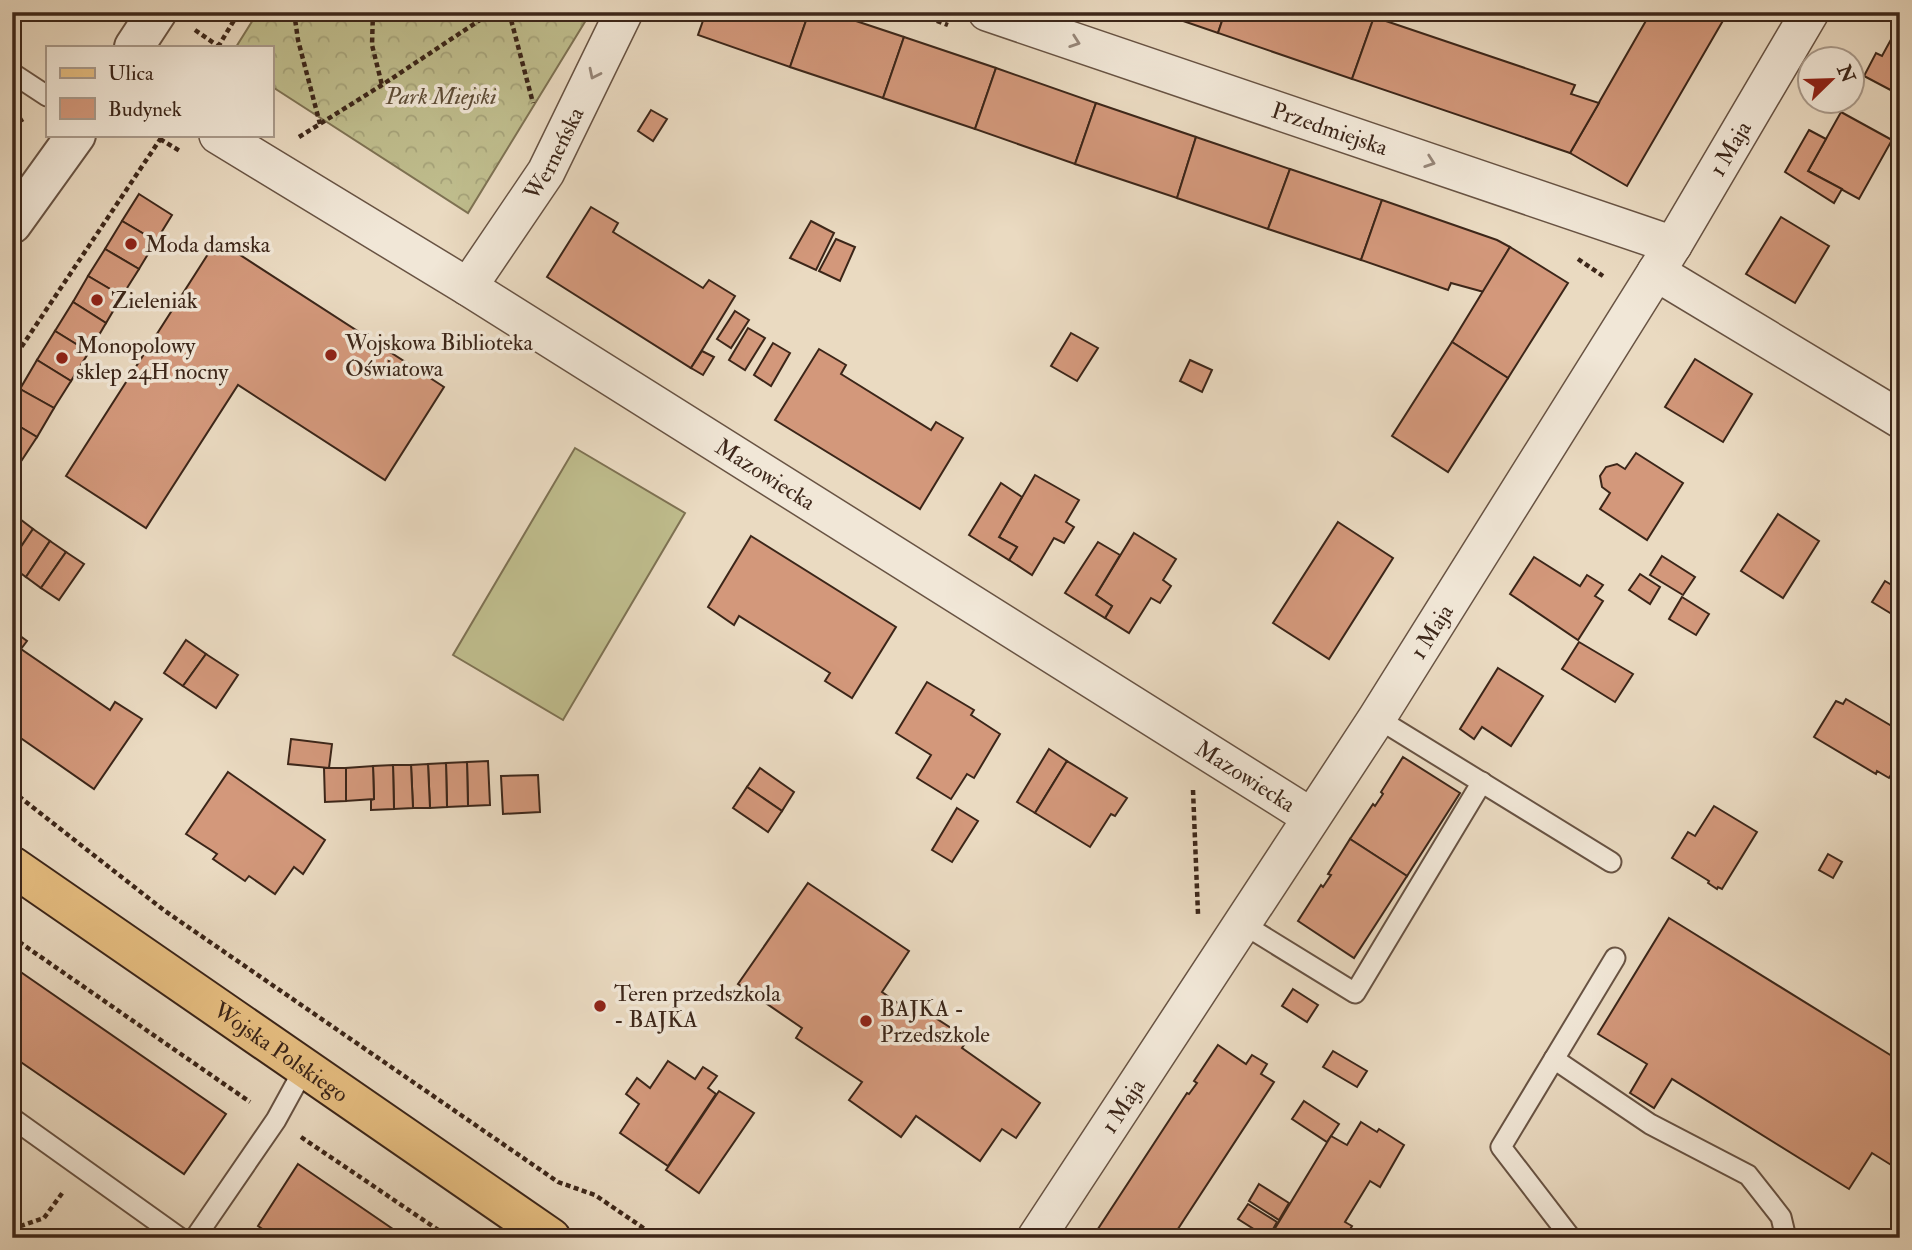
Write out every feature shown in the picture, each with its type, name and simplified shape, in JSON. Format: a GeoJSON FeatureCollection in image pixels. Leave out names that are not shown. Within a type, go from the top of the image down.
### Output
{"type":"FeatureCollection","features":[{"type":"Feature","properties":{"kind":"main road","name":"Wojska Polskiego"},"geometry":{"type":"LineString","coordinates":[[12,866],[551,1238]]}},
{"type":"Feature","properties":{"kind":"street"},"geometry":{"type":"LineString","coordinates":[[135,46],[157,12]]}},
{"type":"Feature","properties":{"kind":"street","name":"Werneńska"},"geometry":{"type":"LineString","coordinates":[[467,287],[546,172],[624,12]]}},
{"type":"Feature","properties":{"kind":"street","name":"Przedmiejska"},"geometry":{"type":"LineString","coordinates":[[987,12],[1665,258],[1900,419]]}},
{"type":"Feature","properties":{"kind":"street","name":"1 Maja"},"geometry":{"type":"LineString","coordinates":[[1036,1238],[1377,718],[1665,258],[1810,12]]}},
{"type":"Feature","properties":{"kind":"street"},"geometry":{"type":"LineString","coordinates":[[12,223],[75,136]]}},
{"type":"Feature","properties":{"kind":"street","name":"Mazowiecka"},"geometry":{"type":"LineString","coordinates":[[220,136],[467,287],[1311,817]]}},
{"type":"Feature","properties":{"kind":"lane"},"geometry":{"type":"LineString","coordinates":[[12,73],[46,95]]}},
{"type":"Feature","properties":{"kind":"lane"},"geometry":{"type":"LineString","coordinates":[[1377,718],[1611,862]]}},
{"type":"Feature","properties":{"kind":"lane"},"geometry":{"type":"LineString","coordinates":[[1243,924],[1355,993],[1482,782]]}},
{"type":"Feature","properties":{"kind":"lane"},"geometry":{"type":"LineString","coordinates":[[1571,1238],[1501,1147],[1615,958]]}},
{"type":"Feature","properties":{"kind":"lane"},"geometry":{"type":"LineString","coordinates":[[1554,1059],[1650,1124],[1748,1175],[1781,1217],[1786,1238]]}},
{"type":"Feature","properties":{"kind":"lane"},"geometry":{"type":"LineString","coordinates":[[195,1238],[276,1120],[304,1069]]}},
{"type":"Feature","properties":{"kind":"lane"},"geometry":{"type":"LineString","coordinates":[[12,1118],[180,1238]]}},
{"type":"Feature","properties":{"kind":"path"},"geometry":{"type":"LineString","coordinates":[[219,46],[239,12]]}},
{"type":"Feature","properties":{"kind":"path"},"geometry":{"type":"LineString","coordinates":[[294,12],[298,40],[320,124]]}},
{"type":"Feature","properties":{"kind":"path"},"geometry":{"type":"LineString","coordinates":[[373,12],[372,45],[382,85]]}},
{"type":"Feature","properties":{"kind":"path"},"geometry":{"type":"LineString","coordinates":[[292,141],[492,12]]}},
{"type":"Feature","properties":{"kind":"path"},"geometry":{"type":"LineString","coordinates":[[509,12],[535,113]]}},
{"type":"Feature","properties":{"kind":"path"},"geometry":{"type":"LineString","coordinates":[[12,361],[162,136]]}},
{"type":"Feature","properties":{"kind":"path"},"geometry":{"type":"LineString","coordinates":[[1192,779],[1198,924]]}},
{"type":"Feature","properties":{"kind":"path"},"geometry":{"type":"LineString","coordinates":[[12,791],[165,911],[558,1182],[595,1195],[658,1238]]}},
{"type":"Feature","properties":{"kind":"path"},"geometry":{"type":"LineString","coordinates":[[12,937],[450,1238]]}},
{"type":"Feature","properties":{"kind":"path"},"geometry":{"type":"LineString","coordinates":[[12,1229],[44,1218],[82,1168]]}},
{"type":"Feature","properties":{"kind":"green space","name":"Park Miejski"},"geometry":{"type":"Polygon","coordinates":[[[258,12],[591,12],[468,213],[273,87],[273,46],[237,46],[258,12]]]}},
{"type":"Feature","properties":{"kind":"green space"},"geometry":{"type":"Polygon","coordinates":[[[575,448],[685,513],[563,720],[453,655],[575,448]]]}},
{"type":"Feature","properties":{"kind":"building"},"geometry":{"type":"Polygon","coordinates":[[[706,12],[809,12],[790,67],[698,35],[706,12]]]}},
{"type":"Feature","properties":{"kind":"building"},"geometry":{"type":"Polygon","coordinates":[[[809,12],[829,12],[904,37],[883,98],[790,67],[809,12]]]}},
{"type":"Feature","properties":{"kind":"building"},"geometry":{"type":"Polygon","coordinates":[[[1157,12],[1225,12],[1218,33],[1157,12]]]}},
{"type":"Feature","properties":{"kind":"building"},"geometry":{"type":"Polygon","coordinates":[[[1225,12],[1360,12],[1374,17],[1352,79],[1218,33],[1225,12]]]}},
{"type":"Feature","properties":{"kind":"building"},"geometry":{"type":"Polygon","coordinates":[[[1651,12],[1728,12],[1627,186],[1570,153],[1651,12]]]}},
{"type":"Feature","properties":{"kind":"building"},"geometry":{"type":"Polygon","coordinates":[[[1374,17],[1575,85],[1571,94],[1599,103],[1570,153],[1352,79],[1374,17]]]}},
{"type":"Feature","properties":{"kind":"building"},"geometry":{"type":"Polygon","coordinates":[[[1900,23],[1900,95],[1867,78],[1867,70],[1876,53],[1882,56],[1900,23]]]}},
{"type":"Feature","properties":{"kind":"building"},"geometry":{"type":"Polygon","coordinates":[[[904,37],[996,68],[975,129],[883,98],[904,37]]]}},
{"type":"Feature","properties":{"kind":"building"},"geometry":{"type":"Polygon","coordinates":[[[996,68],[1096,103],[1075,164],[975,129],[996,68]]]}},
{"type":"Feature","properties":{"kind":"building"},"geometry":{"type":"Polygon","coordinates":[[[1096,103],[1196,137],[1177,198],[1075,164],[1096,103]]]}},
{"type":"Feature","properties":{"kind":"building"},"geometry":{"type":"Polygon","coordinates":[[[651,110],[667,119],[653,141],[638,131],[651,110]]]}},
{"type":"Feature","properties":{"kind":"building"},"geometry":{"type":"Polygon","coordinates":[[[1839,116],[1848,116],[1892,140],[1859,199],[1808,171],[1839,116]]]}},
{"type":"Feature","properties":{"kind":"building"},"geometry":{"type":"Polygon","coordinates":[[[1809,130],[1826,139],[1808,171],[1842,189],[1834,203],[1785,172],[1809,130]]]}},
{"type":"Feature","properties":{"kind":"building"},"geometry":{"type":"Polygon","coordinates":[[[1196,137],[1290,169],[1268,229],[1177,198],[1196,137]]]}},
{"type":"Feature","properties":{"kind":"building"},"geometry":{"type":"Polygon","coordinates":[[[1290,169],[1382,200],[1361,260],[1268,229],[1290,169]]]}},
{"type":"Feature","properties":{"kind":"building"},"geometry":{"type":"Polygon","coordinates":[[[139,194],[172,215],[156,241],[122,221],[139,194]]]}},
{"type":"Feature","properties":{"kind":"building"},"geometry":{"type":"Polygon","coordinates":[[[1382,200],[1510,247],[1484,292],[1451,283],[1448,290],[1361,260],[1382,200]]]}},
{"type":"Feature","properties":{"kind":"building"},"geometry":{"type":"Polygon","coordinates":[[[591,207],[618,223],[613,232],[703,288],[709,280],[735,296],[691,368],[547,277],[591,207]]]}},
{"type":"Feature","properties":{"kind":"building"},"geometry":{"type":"Polygon","coordinates":[[[1781,217],[1829,246],[1795,303],[1746,274],[1781,217]]]}},
{"type":"Feature","properties":{"kind":"building","name":"Moda damska"},"geometry":{"type":"Polygon","coordinates":[[[122,221],[156,241],[139,269],[105,249],[122,221]]]}},
{"type":"Feature","properties":{"kind":"building"},"geometry":{"type":"Polygon","coordinates":[[[811,221],[834,233],[816,270],[790,258],[811,221]]]}},
{"type":"Feature","properties":{"kind":"building"},"geometry":{"type":"Polygon","coordinates":[[[836,239],[855,247],[840,281],[819,271],[836,239]]]}},
{"type":"Feature","properties":{"kind":"building"},"geometry":{"type":"Polygon","coordinates":[[[217,240],[444,387],[385,480],[238,385],[146,528],[66,476],[217,240]]]}},
{"type":"Feature","properties":{"kind":"building"},"geometry":{"type":"Polygon","coordinates":[[[1510,247],[1568,283],[1508,378],[1452,342],[1510,247]]]}},
{"type":"Feature","properties":{"kind":"building"},"geometry":{"type":"Polygon","coordinates":[[[105,249],[139,269],[122,296],[88,276],[105,249]]]}},
{"type":"Feature","properties":{"kind":"building","name":"Zieleniak"},"geometry":{"type":"Polygon","coordinates":[[[88,276],[122,296],[106,323],[73,302],[88,276]]]}},
{"type":"Feature","properties":{"kind":"building"},"geometry":{"type":"Polygon","coordinates":[[[73,302],[106,323],[89,352],[55,331],[73,302]]]}},
{"type":"Feature","properties":{"kind":"building"},"geometry":{"type":"Polygon","coordinates":[[[735,311],[749,320],[731,348],[717,339],[735,311]]]}},
{"type":"Feature","properties":{"kind":"building"},"geometry":{"type":"Polygon","coordinates":[[[748,328],[765,338],[745,370],[729,360],[748,328]]]}},
{"type":"Feature","properties":{"kind":"building","name":"Monopolowy sklep 24H nocny"},"geometry":{"type":"Polygon","coordinates":[[[55,331],[89,352],[71,381],[37,360],[55,331]]]}},
{"type":"Feature","properties":{"kind":"building"},"geometry":{"type":"Polygon","coordinates":[[[1071,333],[1098,348],[1077,381],[1051,366],[1071,333]]]}},
{"type":"Feature","properties":{"kind":"building"},"geometry":{"type":"Polygon","coordinates":[[[1452,342],[1508,378],[1448,472],[1392,436],[1452,342]]]}},
{"type":"Feature","properties":{"kind":"building"},"geometry":{"type":"Polygon","coordinates":[[[773,343],[790,353],[771,386],[754,375],[773,343]]]}},
{"type":"Feature","properties":{"kind":"building"},"geometry":{"type":"Polygon","coordinates":[[[819,349],[846,365],[841,374],[931,430],[936,422],[963,438],[920,509],[775,420],[819,349]]]}},
{"type":"Feature","properties":{"kind":"building"},"geometry":{"type":"Polygon","coordinates":[[[702,351],[714,357],[703,375],[691,368],[702,351]]]}},
{"type":"Feature","properties":{"kind":"building"},"geometry":{"type":"Polygon","coordinates":[[[1695,359],[1752,394],[1723,442],[1665,407],[1695,359]]]}},
{"type":"Feature","properties":{"kind":"building"},"geometry":{"type":"Polygon","coordinates":[[[37,360],[71,381],[54,408],[20,389],[37,360]]]}},
{"type":"Feature","properties":{"kind":"building"},"geometry":{"type":"Polygon","coordinates":[[[1190,360],[1212,370],[1202,392],[1180,381],[1190,360]]]}},
{"type":"Feature","properties":{"kind":"building"},"geometry":{"type":"Polygon","coordinates":[[[20,389],[54,408],[37,437],[12,422],[12,401],[20,389]]]}},
{"type":"Feature","properties":{"kind":"building"},"geometry":{"type":"Polygon","coordinates":[[[12,422],[37,437],[20,463],[12,458],[12,422]]]}},
{"type":"Feature","properties":{"kind":"building"},"geometry":{"type":"Polygon","coordinates":[[[1636,453],[1683,483],[1647,540],[1600,509],[1610,493],[1602,487],[1600,476],[1606,467],[1617,464],[1625,469],[1636,453]]]}},
{"type":"Feature","properties":{"kind":"building"},"geometry":{"type":"Polygon","coordinates":[[[12,458],[20,463],[12,477],[12,458]]]}},
{"type":"Feature","properties":{"kind":"building"},"geometry":{"type":"Polygon","coordinates":[[[1035,475],[1079,500],[1066,522],[1074,527],[1064,543],[1054,538],[1032,575],[1009,560],[1017,547],[999,537],[1035,475]]]}},
{"type":"Feature","properties":{"kind":"building"},"geometry":{"type":"Polygon","coordinates":[[[1001,483],[1022,497],[999,537],[1017,547],[1009,560],[969,535],[1001,483]]]}},
{"type":"Feature","properties":{"kind":"building"},"geometry":{"type":"Polygon","coordinates":[[[1778,514],[1819,541],[1783,598],[1741,571],[1778,514]]]}},
{"type":"Feature","properties":{"kind":"building"},"geometry":{"type":"Polygon","coordinates":[[[16,516],[33,529],[12,560],[12,522],[16,516]]]}},
{"type":"Feature","properties":{"kind":"building"},"geometry":{"type":"Polygon","coordinates":[[[1338,522],[1393,558],[1329,659],[1273,623],[1338,522]]]}},
{"type":"Feature","properties":{"kind":"building"},"geometry":{"type":"Polygon","coordinates":[[[33,529],[50,541],[26,577],[12,567],[12,560],[33,529]]]}},
{"type":"Feature","properties":{"kind":"building"},"geometry":{"type":"Polygon","coordinates":[[[1134,533],[1176,559],[1163,580],[1171,586],[1160,603],[1151,598],[1129,633],[1105,618],[1112,606],[1096,595],[1134,533]]]}},
{"type":"Feature","properties":{"kind":"building"},"geometry":{"type":"Polygon","coordinates":[[[751,536],[896,627],[852,698],[825,681],[830,673],[739,616],[734,625],[708,607],[751,536]]]}},
{"type":"Feature","properties":{"kind":"building"},"geometry":{"type":"Polygon","coordinates":[[[50,541],[66,552],[41,588],[26,577],[50,541]]]}},
{"type":"Feature","properties":{"kind":"building"},"geometry":{"type":"Polygon","coordinates":[[[1098,542],[1120,555],[1096,595],[1112,606],[1105,618],[1065,593],[1098,542]]]}},
{"type":"Feature","properties":{"kind":"building"},"geometry":{"type":"Polygon","coordinates":[[[66,552],[84,564],[59,600],[41,588],[66,552]]]}},
{"type":"Feature","properties":{"kind":"building"},"geometry":{"type":"Polygon","coordinates":[[[1662,556],[1695,577],[1683,595],[1650,575],[1662,556]]]}},
{"type":"Feature","properties":{"kind":"building"},"geometry":{"type":"Polygon","coordinates":[[[1534,557],[1580,586],[1587,575],[1603,585],[1595,596],[1603,601],[1578,640],[1510,594],[1534,557]]]}},
{"type":"Feature","properties":{"kind":"building"},"geometry":{"type":"Polygon","coordinates":[[[1640,574],[1660,587],[1650,604],[1629,590],[1640,574]]]}},
{"type":"Feature","properties":{"kind":"building"},"geometry":{"type":"Polygon","coordinates":[[[1885,581],[1900,590],[1900,619],[1872,602],[1885,581]]]}},
{"type":"Feature","properties":{"kind":"building"},"geometry":{"type":"Polygon","coordinates":[[[1682,597],[1709,614],[1696,635],[1669,619],[1682,597]]]}},
{"type":"Feature","properties":{"kind":"building"},"geometry":{"type":"Polygon","coordinates":[[[12,630],[27,641],[21,649],[110,710],[115,702],[142,719],[94,789],[12,732],[12,630]]]}},
{"type":"Feature","properties":{"kind":"building"},"geometry":{"type":"Polygon","coordinates":[[[186,640],[206,654],[183,686],[164,673],[186,640]]]}},
{"type":"Feature","properties":{"kind":"building"},"geometry":{"type":"Polygon","coordinates":[[[1579,642],[1633,674],[1615,702],[1562,669],[1579,642]]]}},
{"type":"Feature","properties":{"kind":"building"},"geometry":{"type":"Polygon","coordinates":[[[206,654],[238,675],[216,708],[183,686],[206,654]]]}},
{"type":"Feature","properties":{"kind":"building"},"geometry":{"type":"Polygon","coordinates":[[[1498,668],[1543,696],[1511,746],[1482,727],[1474,739],[1460,729],[1498,668]]]}},
{"type":"Feature","properties":{"kind":"building"},"geometry":{"type":"Polygon","coordinates":[[[927,682],[974,710],[971,715],[1000,734],[974,778],[967,774],[951,799],[917,778],[931,755],[896,733],[927,682]]]}},
{"type":"Feature","properties":{"kind":"building"},"geometry":{"type":"Polygon","coordinates":[[[1846,699],[1900,731],[1900,760],[1889,778],[1877,771],[1876,774],[1814,737],[1836,701],[1843,704],[1846,699]]]}},
{"type":"Feature","properties":{"kind":"building"},"geometry":{"type":"Polygon","coordinates":[[[291,739],[332,744],[329,768],[288,764],[291,739]]]}},
{"type":"Feature","properties":{"kind":"building"},"geometry":{"type":"Polygon","coordinates":[[[1049,749],[1067,761],[1035,813],[1017,802],[1049,749]]]}},
{"type":"Feature","properties":{"kind":"building"},"geometry":{"type":"Polygon","coordinates":[[[1403,757],[1460,793],[1407,876],[1350,839],[1373,804],[1375,806],[1383,794],[1381,792],[1403,757]]]}},
{"type":"Feature","properties":{"kind":"building"},"geometry":{"type":"Polygon","coordinates":[[[488,761],[490,805],[468,806],[467,762],[488,761]]]}},
{"type":"Feature","properties":{"kind":"building"},"geometry":{"type":"Polygon","coordinates":[[[1067,761],[1127,798],[1115,816],[1111,814],[1090,847],[1035,813],[1067,761]]]}},
{"type":"Feature","properties":{"kind":"building"},"geometry":{"type":"Polygon","coordinates":[[[467,762],[468,806],[447,807],[446,763],[467,762]]]}},
{"type":"Feature","properties":{"kind":"building"},"geometry":{"type":"Polygon","coordinates":[[[446,763],[447,807],[430,808],[428,764],[446,763]]]}},
{"type":"Feature","properties":{"kind":"building"},"geometry":{"type":"Polygon","coordinates":[[[428,764],[430,808],[413,808],[411,765],[428,764]]]}},
{"type":"Feature","properties":{"kind":"building"},"geometry":{"type":"Polygon","coordinates":[[[393,765],[411,765],[413,808],[394,809],[393,765]]]}},
{"type":"Feature","properties":{"kind":"building"},"geometry":{"type":"Polygon","coordinates":[[[393,765],[394,809],[371,810],[371,800],[374,799],[373,766],[393,765]]]}},
{"type":"Feature","properties":{"kind":"building"},"geometry":{"type":"Polygon","coordinates":[[[373,766],[374,799],[346,801],[346,768],[373,766]]]}},
{"type":"Feature","properties":{"kind":"building"},"geometry":{"type":"Polygon","coordinates":[[[324,768],[346,768],[346,801],[325,802],[324,768]]]}},
{"type":"Feature","properties":{"kind":"building"},"geometry":{"type":"Polygon","coordinates":[[[760,768],[794,792],[782,811],[747,787],[760,768]]]}},
{"type":"Feature","properties":{"kind":"building"},"geometry":{"type":"Polygon","coordinates":[[[228,772],[325,840],[303,874],[294,867],[275,894],[249,876],[245,881],[213,859],[217,854],[186,834],[228,772]]]}},
{"type":"Feature","properties":{"kind":"building"},"geometry":{"type":"Polygon","coordinates":[[[538,775],[540,812],[503,814],[501,776],[538,775]]]}},
{"type":"Feature","properties":{"kind":"building"},"geometry":{"type":"Polygon","coordinates":[[[747,787],[782,811],[768,832],[733,808],[747,787]]]}},
{"type":"Feature","properties":{"kind":"building"},"geometry":{"type":"Polygon","coordinates":[[[1714,806],[1757,832],[1722,889],[1717,889],[1672,858],[1688,832],[1695,836],[1714,806]]]}},
{"type":"Feature","properties":{"kind":"building"},"geometry":{"type":"Polygon","coordinates":[[[957,808],[978,821],[952,862],[932,850],[957,808]]]}},
{"type":"Feature","properties":{"kind":"building"},"geometry":{"type":"Polygon","coordinates":[[[1350,839],[1407,876],[1354,958],[1298,921],[1321,885],[1323,887],[1331,875],[1328,874],[1350,839]]]}},
{"type":"Feature","properties":{"kind":"building"},"geometry":{"type":"Polygon","coordinates":[[[1828,854],[1842,862],[1833,878],[1819,870],[1828,854]]]}},
{"type":"Feature","properties":{"kind":"building","name":"BAJKA - Przedszkole"},"geometry":{"type":"Polygon","coordinates":[[[808,883],[909,951],[882,992],[912,1013],[917,1006],[968,1039],[962,1048],[1040,1103],[1016,1138],[1002,1129],[980,1161],[916,1116],[901,1137],[849,1100],[862,1082],[796,1038],[802,1028],[738,984],[808,883]]]}},
{"type":"Feature","properties":{"kind":"building"},"geometry":{"type":"Polygon","coordinates":[[[1669,918],[1900,1061],[1900,1107],[1893,1118],[1900,1123],[1900,1162],[1896,1168],[1872,1153],[1849,1189],[1672,1079],[1654,1108],[1630,1093],[1647,1064],[1598,1034],[1669,918]]]}},
{"type":"Feature","properties":{"kind":"building"},"geometry":{"type":"Polygon","coordinates":[[[12,966],[226,1114],[184,1174],[12,1056],[12,966]]]}},
{"type":"Feature","properties":{"kind":"building"},"geometry":{"type":"Polygon","coordinates":[[[1293,989],[1318,1005],[1307,1022],[1282,1006],[1293,989]]]}},
{"type":"Feature","properties":{"kind":"building"},"geometry":{"type":"Polygon","coordinates":[[[1218,1045],[1246,1064],[1252,1055],[1267,1064],[1261,1074],[1274,1082],[1172,1238],[1092,1238],[1187,1093],[1189,1094],[1197,1083],[1194,1081],[1218,1045]]]}},
{"type":"Feature","properties":{"kind":"building"},"geometry":{"type":"Polygon","coordinates":[[[1333,1051],[1367,1071],[1357,1087],[1323,1067],[1333,1051]]]}},
{"type":"Feature","properties":{"kind":"building"},"geometry":{"type":"Polygon","coordinates":[[[668,1061],[695,1079],[703,1067],[717,1076],[708,1088],[716,1094],[668,1166],[620,1133],[639,1104],[626,1094],[637,1078],[650,1088],[668,1061]]]}},
{"type":"Feature","properties":{"kind":"building"},"geometry":{"type":"Polygon","coordinates":[[[719,1091],[754,1113],[699,1193],[666,1170],[719,1091]]]}},
{"type":"Feature","properties":{"kind":"building"},"geometry":{"type":"Polygon","coordinates":[[[1304,1101],[1339,1124],[1327,1142],[1292,1119],[1304,1101]]]}},
{"type":"Feature","properties":{"kind":"building"},"geometry":{"type":"Polygon","coordinates":[[[1361,1122],[1377,1132],[1379,1129],[1404,1145],[1380,1187],[1370,1181],[1345,1222],[1352,1226],[1345,1238],[1287,1238],[1274,1230],[1331,1136],[1347,1145],[1361,1122]]]}},
{"type":"Feature","properties":{"kind":"building"},"geometry":{"type":"Polygon","coordinates":[[[298,1164],[406,1238],[276,1238],[258,1226],[298,1164]]]}},
{"type":"Feature","properties":{"kind":"building"},"geometry":{"type":"Polygon","coordinates":[[[1259,1184],[1289,1203],[1279,1220],[1249,1201],[1259,1184]]]}},
{"type":"Feature","properties":{"kind":"building"},"geometry":{"type":"Polygon","coordinates":[[[1248,1204],[1277,1222],[1268,1238],[1238,1219],[1248,1204]]]}},
{"type":"Feature","properties":{"kind":"building"},"geometry":{"type":"Polygon","coordinates":[[[1274,1230],[1287,1238],[1269,1238],[1274,1230]]]}},
{"type":"Feature","properties":{"kind":"place","name":"Moda damska"},"geometry":{"type":"Point","coordinates":[131,244]}},
{"type":"Feature","properties":{"kind":"place","name":"Zieleniak"},"geometry":{"type":"Point","coordinates":[97,300]}},
{"type":"Feature","properties":{"kind":"place","name":"Wojskowa Biblioteka Oświatowa"},"geometry":{"type":"Point","coordinates":[331,355]}},
{"type":"Feature","properties":{"kind":"place","name":"Monopolowy sklep 24H nocny"},"geometry":{"type":"Point","coordinates":[62,358]}},
{"type":"Feature","properties":{"kind":"place","name":"Teren przedszkola - BAJKA"},"geometry":{"type":"Point","coordinates":[600,1006]}},
{"type":"Feature","properties":{"kind":"place","name":"BAJKA - Przedszkole"},"geometry":{"type":"Point","coordinates":[866,1021]}}]}
